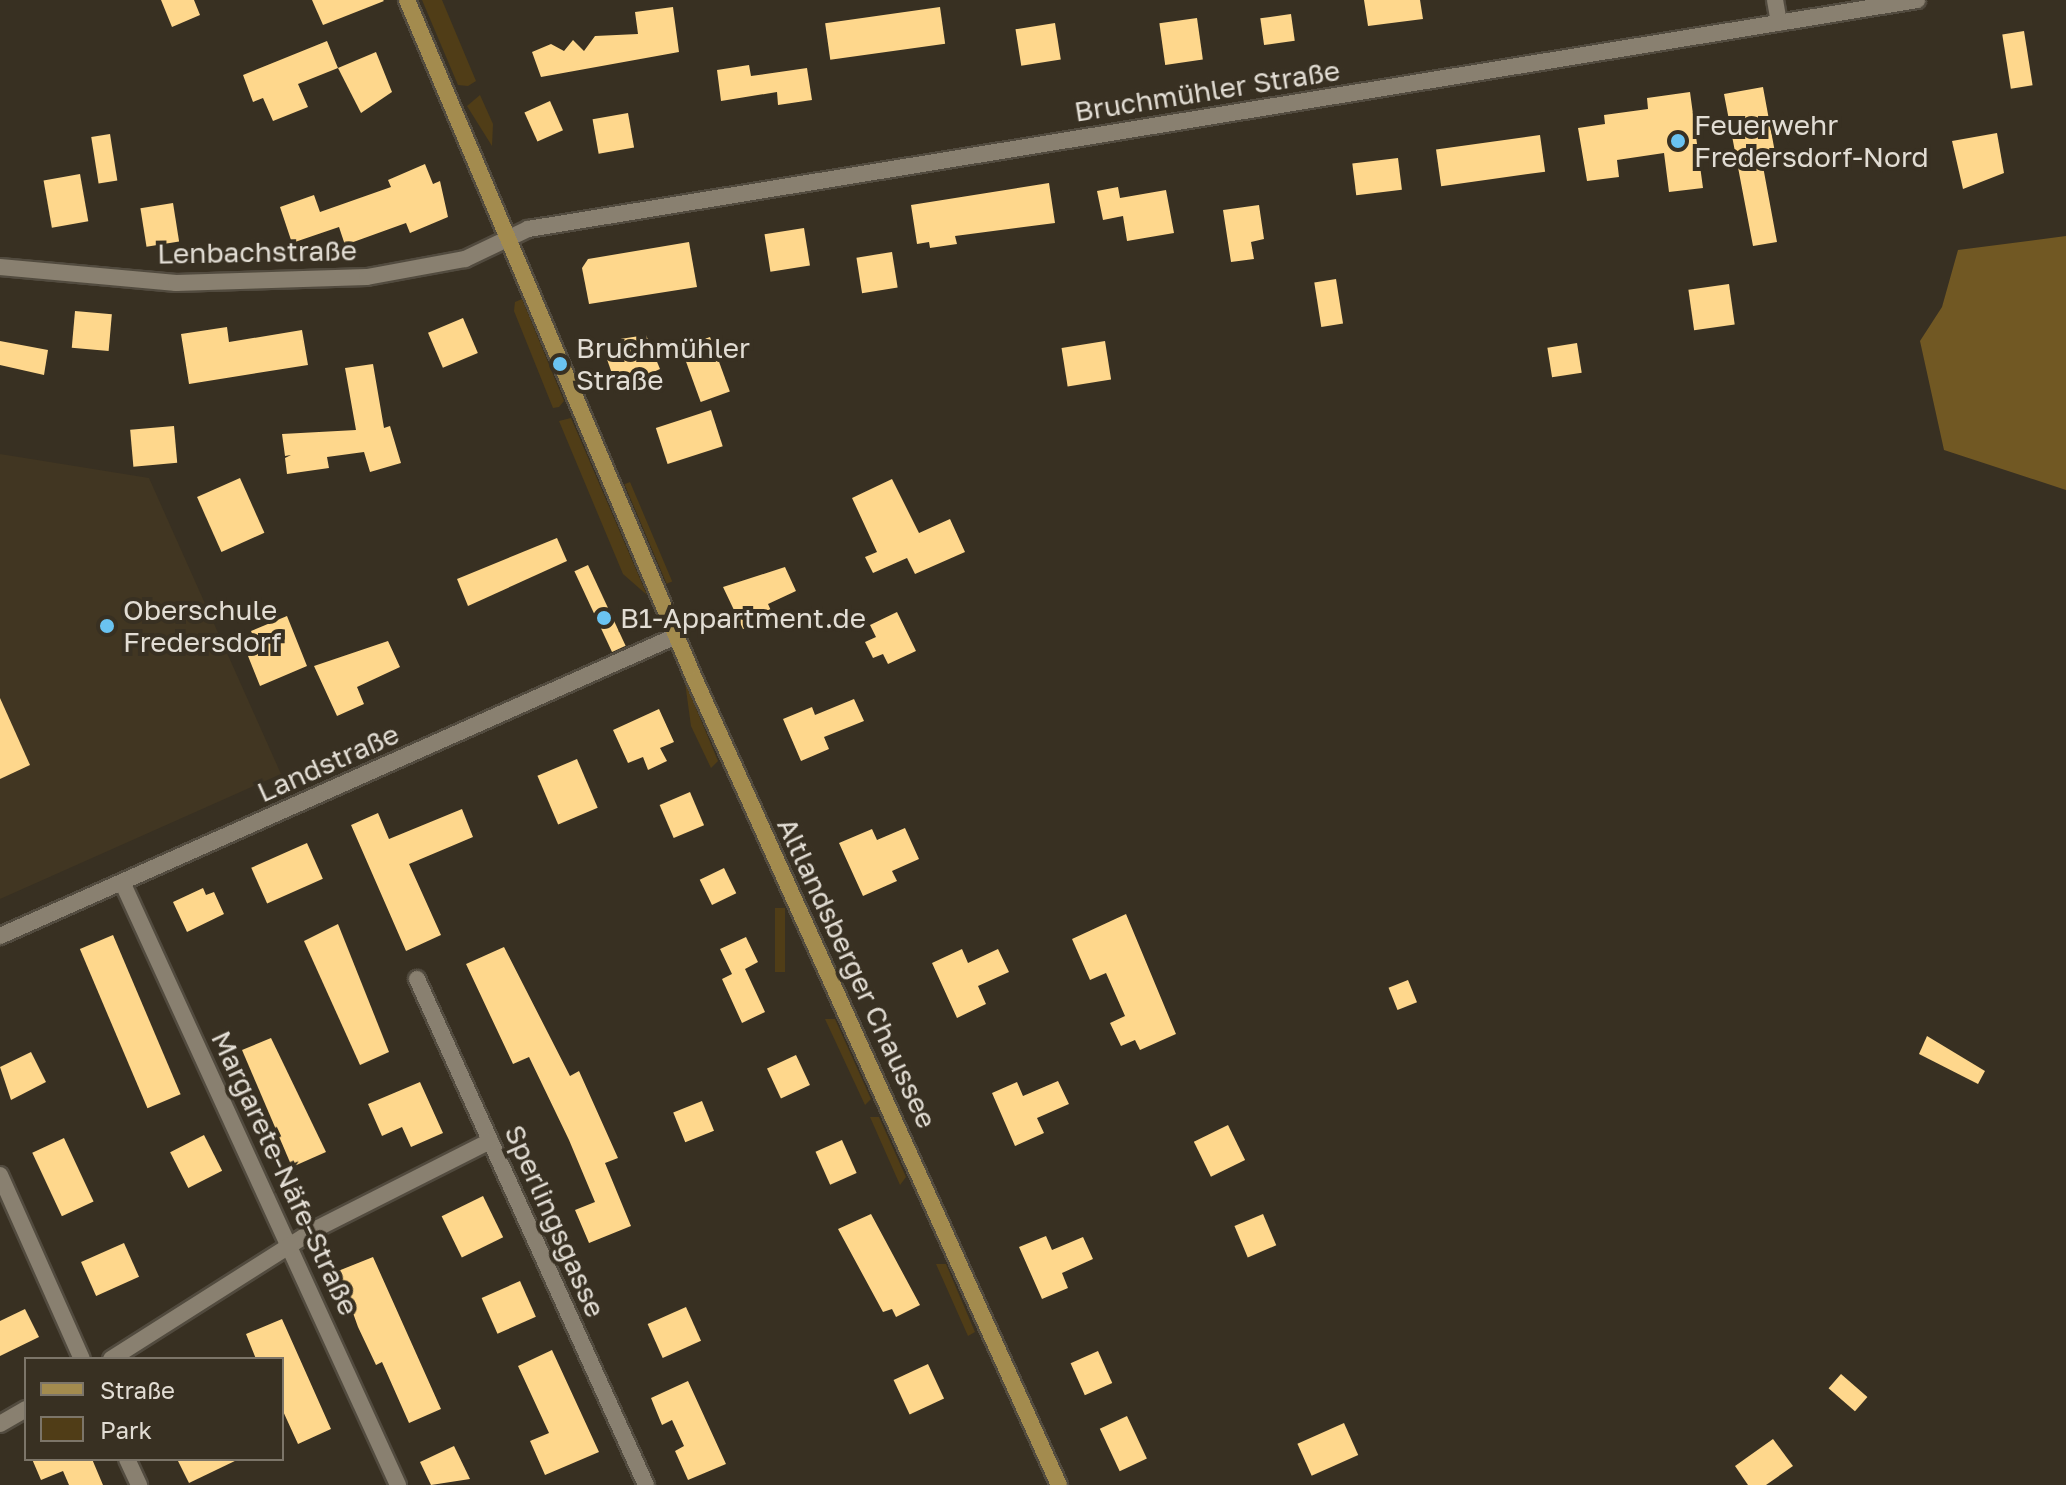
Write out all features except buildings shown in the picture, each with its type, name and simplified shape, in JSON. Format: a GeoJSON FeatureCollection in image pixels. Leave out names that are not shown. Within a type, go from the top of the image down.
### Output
{"type":"FeatureCollection","features":[{"type":"Feature","properties":{"kind":"main road","name":"Altlandsberger Chaussee"},"geometry":{"type":"LineString","coordinates":[[407,0],[676,636],[1059,1485]]}},
{"type":"Feature","properties":{"kind":"street"},"geometry":{"type":"LineString","coordinates":[[1775,0],[1779,23]]}},
{"type":"Feature","properties":{"kind":"street","name":"Bruchmühler Straße"},"geometry":{"type":"LineString","coordinates":[[508,237],[1917,0]]}},
{"type":"Feature","properties":{"kind":"street","name":"Lenbachstraße"},"geometry":{"type":"LineString","coordinates":[[0,267],[176,283],[275,283],[440,265],[508,237]]}},
{"type":"Feature","properties":{"kind":"street","name":"Landstraße"},"geometry":{"type":"LineString","coordinates":[[0,936],[676,636]]}},
{"type":"Feature","properties":{"kind":"street","name":"Margarete-Näfe-Straße"},"geometry":{"type":"LineString","coordinates":[[123,884],[293,1247],[398,1485]]}},
{"type":"Feature","properties":{"kind":"street","name":"Sperlingsgasse"},"geometry":{"type":"LineString","coordinates":[[417,979],[646,1485]]}},
{"type":"Feature","properties":{"kind":"street"},"geometry":{"type":"LineString","coordinates":[[114,1357],[293,1247],[316,1229],[490,1141]]}},
{"type":"Feature","properties":{"kind":"street"},"geometry":{"type":"LineString","coordinates":[[0,1175],[81,1357]]}},
{"type":"Feature","properties":{"kind":"street"},"geometry":{"type":"LineString","coordinates":[[0,1424],[24,1410]]}},
{"type":"Feature","properties":{"kind":"street"},"geometry":{"type":"LineString","coordinates":[[128,1461],[139,1485]]}},
{"type":"Feature","properties":{"kind":"shaded area"},"geometry":{"type":"Polygon","coordinates":[[[2066,236],[2066,490],[1944,450],[1920,341],[1942,307],[1958,250],[2066,236]]]}},
{"type":"Feature","properties":{"kind":"shaded area","name":"Oberschule Fredersdorf"},"geometry":{"type":"Polygon","coordinates":[[[0,454],[149,478],[281,774],[0,899],[0,454]]]}},
{"type":"Feature","properties":{"kind":"green space"},"geometry":{"type":"Polygon","coordinates":[[[422,0],[442,0],[476,81],[468,86],[458,85],[422,0]]]}},
{"type":"Feature","properties":{"kind":"green space"},"geometry":{"type":"Polygon","coordinates":[[[480,95],[493,124],[492,146],[467,106],[480,95]]]}},
{"type":"Feature","properties":{"kind":"green space"},"geometry":{"type":"Polygon","coordinates":[[[522,299],[564,401],[559,407],[553,408],[514,311],[515,302],[522,299]]]}},
{"type":"Feature","properties":{"kind":"green space"},"geometry":{"type":"Polygon","coordinates":[[[571,418],[647,595],[623,574],[559,421],[571,418]]]}},
{"type":"Feature","properties":{"kind":"green space"},"geometry":{"type":"Polygon","coordinates":[[[630,482],[672,581],[667,584],[624,484],[630,482]]]}},
{"type":"Feature","properties":{"kind":"green space"},"geometry":{"type":"Polygon","coordinates":[[[685,682],[718,761],[711,768],[691,726],[685,682]]]}},
{"type":"Feature","properties":{"kind":"green space"},"geometry":{"type":"Polygon","coordinates":[[[775,908],[785,908],[785,972],[775,972],[775,908]]]}},
{"type":"Feature","properties":{"kind":"green space"},"geometry":{"type":"Polygon","coordinates":[[[825,1019],[835,1019],[871,1099],[865,1105],[825,1019]]]}},
{"type":"Feature","properties":{"kind":"green space"},"geometry":{"type":"Polygon","coordinates":[[[870,1117],[879,1117],[906,1177],[900,1185],[870,1117]]]}},
{"type":"Feature","properties":{"kind":"green space"},"geometry":{"type":"Polygon","coordinates":[[[936,1264],[946,1264],[975,1332],[968,1336],[936,1264]]]}},
{"type":"Feature","properties":{"kind":"place","name":"Feuerwehr Fredersdorf-Nord"},"geometry":{"type":"Point","coordinates":[1678,141]}},
{"type":"Feature","properties":{"kind":"place","name":"Bruchmühler Straße"},"geometry":{"type":"Point","coordinates":[560,364]}},
{"type":"Feature","properties":{"kind":"place","name":"B1-Appartment.de"},"geometry":{"type":"Point","coordinates":[604,618]}},
{"type":"Feature","properties":{"kind":"place","name":"Oberschule Fredersdorf"},"geometry":{"type":"Point","coordinates":[107,626]}}]}
